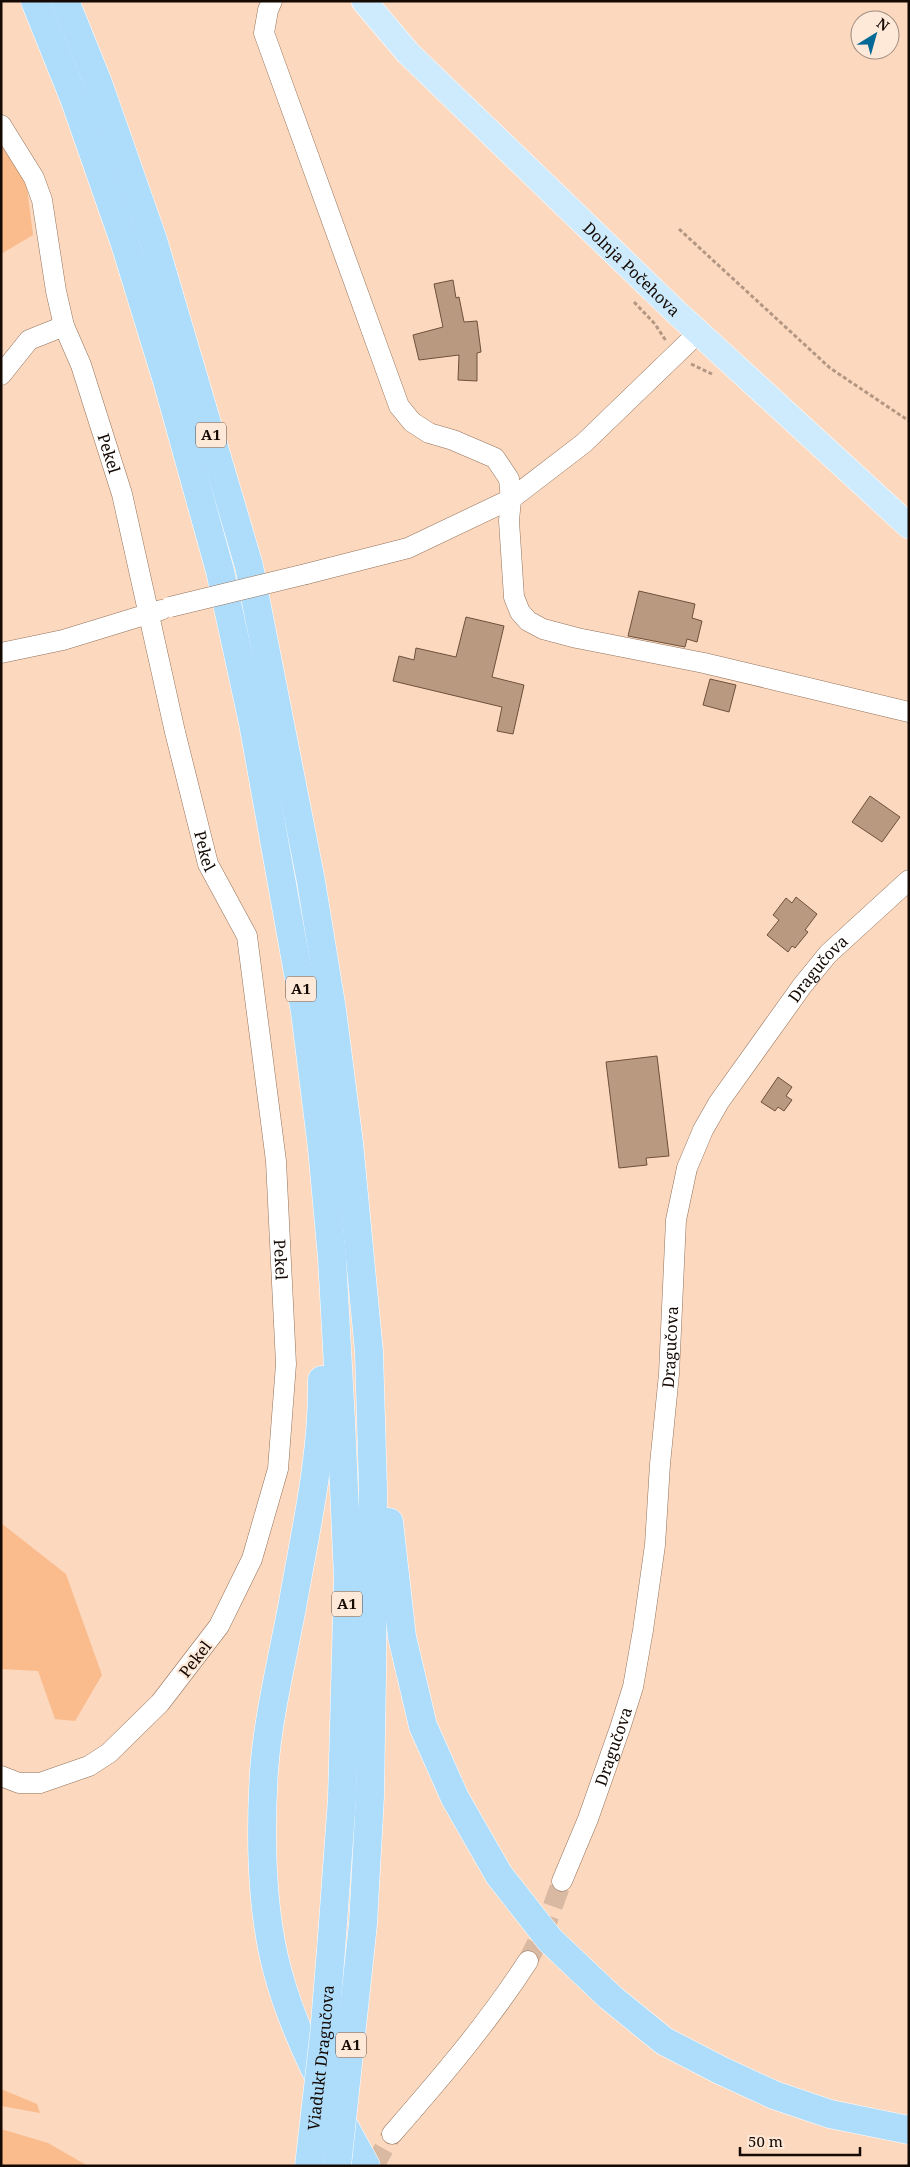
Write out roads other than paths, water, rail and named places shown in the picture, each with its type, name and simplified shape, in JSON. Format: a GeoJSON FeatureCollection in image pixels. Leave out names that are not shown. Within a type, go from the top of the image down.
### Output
{"type":"FeatureCollection","features":[{"type":"Feature","properties":{"kind":"highway","name":"A1"},"geometry":{"type":"LineString","coordinates":[[35,1],[74,98],[125,244],[168,384],[220,571],[253,723],[305,1012],[322,1148],[332,1258]]}},
{"type":"Feature","properties":{"kind":"highway","name":"A1"},"geometry":{"type":"LineString","coordinates":[[65,1],[98,82],[153,240],[249,566],[310,872],[332,1010],[349,1143],[368,1352]]}},
{"type":"Feature","properties":{"kind":"highway","name":"Viadukt Dragučova"},"geometry":{"type":"LineString","coordinates":[[309,2166],[324,2035],[342,1799],[348,1578],[342,1421],[332,1258]]}},
{"type":"Feature","properties":{"kind":"highway"},"geometry":{"type":"LineString","coordinates":[[332,1258],[321,1292],[322,1413],[314,1490],[264,1770],[265,1900],[278,1973],[299,2033],[330,2100],[366,2166]]}},
{"type":"Feature","properties":{"kind":"highway","name":"Viadukt Dragučova"},"geometry":{"type":"LineString","coordinates":[[337,2166],[363,1924],[370,1796],[373,1489],[368,1352]]}},
{"type":"Feature","properties":{"kind":"highway"},"geometry":{"type":"LineString","coordinates":[[368,1352],[382,1380],[387,1492],[394,1572],[402,1637],[423,1726],[455,1798],[499,1875],[550,1940],[610,1997],[664,2040],[720,2070],[774,2095],[830,2114],[909,2130]]}},
{"type":"Feature","properties":{"kind":"main road","name":"Dolnja Počehova"},"geometry":{"type":"LineString","coordinates":[[364,1],[408,53],[698,332],[909,526]]}},
{"type":"Feature","properties":{"kind":"street"},"geometry":{"type":"LineString","coordinates":[[272,1],[268,10],[264,33],[399,406],[412,422],[429,433],[453,440],[495,458],[509,479],[509,521],[514,597],[520,612],[528,621],[544,629],[577,638],[704,663],[909,712]]}},
{"type":"Feature","properties":{"kind":"street","name":"Pekel"},"geometry":{"type":"LineString","coordinates":[[1,125],[34,178],[42,200],[56,291],[64,326],[81,365],[122,494],[175,732],[208,864],[247,936],[276,1161],[286,1364],[278,1469],[252,1559],[219,1626],[160,1703],[109,1753],[89,1766],[40,1783],[19,1783],[1,1776]]}},
{"type":"Feature","properties":{"kind":"street"},"geometry":{"type":"LineString","coordinates":[[1,375],[28,340],[64,326]]}},
{"type":"Feature","properties":{"kind":"street"},"geometry":{"type":"LineString","coordinates":[[1,653],[63,640],[170,607],[408,548],[510,500],[584,443],[698,332]]}},
{"type":"Feature","properties":{"kind":"street","name":"Dragučova"},"geometry":{"type":"LineString","coordinates":[[562,1880],[588,1820],[633,1687],[655,1545],[660,1464],[669,1374],[676,1220],[687,1168],[719,1102],[802,986],[828,954],[909,880]]}},
{"type":"Feature","properties":{"kind":"street"},"geometry":{"type":"LineString","coordinates":[[392,2134],[465,2049],[528,1961]]}},
{"type":"Feature","properties":{"kind":"tunnel"},"geometry":{"type":"LineString","coordinates":[[528,1961],[547,1922],[562,1881]]}},
{"type":"Feature","properties":{"kind":"tunnel"},"geometry":{"type":"LineString","coordinates":[[374,2166],[392,2134]]}}]}
